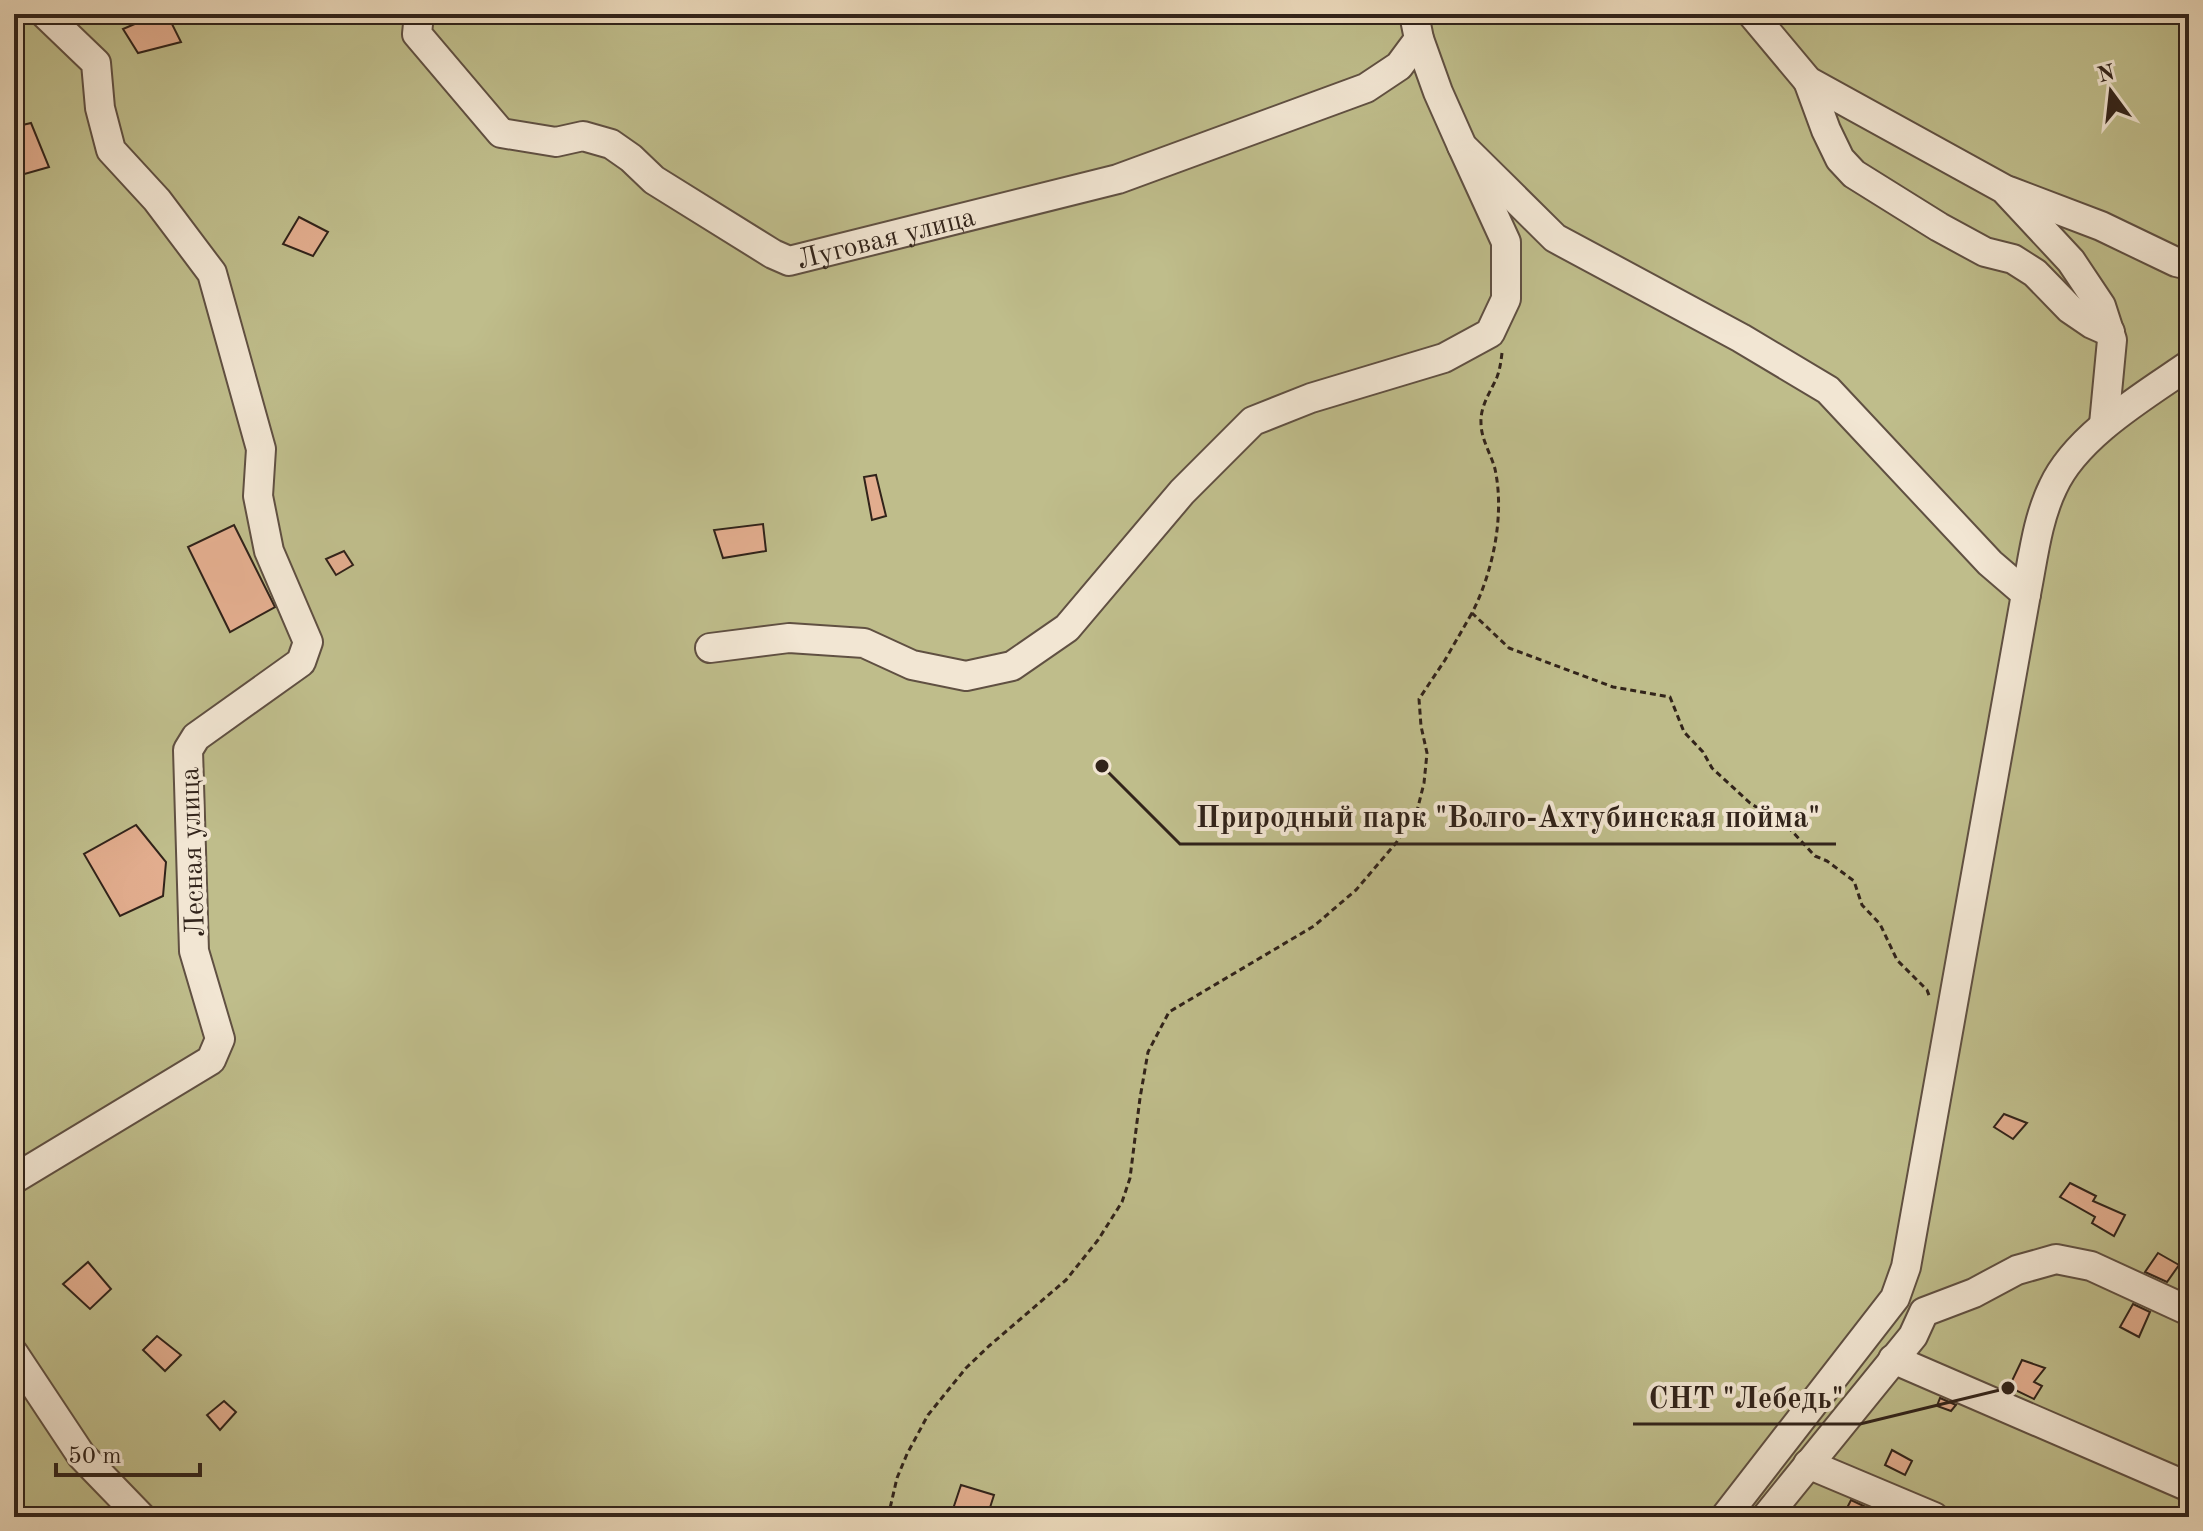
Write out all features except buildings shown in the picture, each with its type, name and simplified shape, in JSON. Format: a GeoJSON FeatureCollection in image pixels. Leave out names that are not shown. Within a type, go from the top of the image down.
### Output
{"type":"FeatureCollection","features":[{"type":"Feature","properties":{"kind":"street","name":"Лесная улица"},"geometry":{"type":"LineString","coordinates":[[14,1179],[211,1060],[220,1039],[194,951],[188,750],[196,737],[301,662],[308,642],[269,551],[258,496],[261,449],[212,273],[157,200],[111,150],[100,108],[96,63],[45,14]]}},
{"type":"Feature","properties":{"kind":"street","name":"Луговая улица"},"geometry":{"type":"LineString","coordinates":[[419,14],[417,34],[501,133],[556,142],[583,136],[611,144],[654,180],[789,261],[1118,179],[1366,88],[1399,66],[1416,26]]}},
{"type":"Feature","properties":{"kind":"street"},"geometry":{"type":"LineString","coordinates":[[1752,14],[1808,81],[1840,159],[1854,174],[1985,252],[2013,259],[2035,273],[2070,309],[2110,332]]}},
{"type":"Feature","properties":{"kind":"street"},"geometry":{"type":"LineString","coordinates":[[710,648],[789,638],[864,643],[912,665],[966,676],[1012,666],[1067,628],[1182,492],[1253,421],[1311,398],[1444,358],[1490,333],[1506,299],[1506,242],[1438,92],[1416,26]]}},
{"type":"Feature","properties":{"kind":"street"},"geometry":{"type":"LineString","coordinates":[[1808,81],[2004,189],[2101,226],[2176,262],[2189,265]]}},
{"type":"Feature","properties":{"kind":"street"},"geometry":{"type":"LineString","coordinates":[[1462,146],[1555,238],[1741,338],[1828,390],[1990,563],[2026,594]]}},
{"type":"Feature","properties":{"kind":"street"},"geometry":{"type":"LineString","coordinates":[[2004,189],[2071,261],[2101,306],[2112,340],[2104,424]]}},
{"type":"Feature","properties":{"kind":"street"},"geometry":{"type":"LineString","coordinates":[[1725,1517],[1895,1298],[1906,1267],[2026,594],[2042,515],[2053,485],[2104,424],[2189,365]]}},
{"type":"Feature","properties":{"kind":"street"},"geometry":{"type":"LineString","coordinates":[[1766,1517],[1913,1336],[1924,1312],[1974,1293],[2017,1270],[2056,1259],[2091,1266],[2189,1311]]}},
{"type":"Feature","properties":{"kind":"street"},"geometry":{"type":"LineString","coordinates":[[1895,1298],[1924,1312]]}},
{"type":"Feature","properties":{"kind":"street"},"geometry":{"type":"LineString","coordinates":[[14,1354],[81,1455],[141,1517]]}},
{"type":"Feature","properties":{"kind":"street"},"geometry":{"type":"LineString","coordinates":[[1893,1359],[2189,1487]]}},
{"type":"Feature","properties":{"kind":"street"},"geometry":{"type":"LineString","coordinates":[[1808,1464],[1934,1517]]}},
{"type":"Feature","properties":{"kind":"path"},"geometry":{"type":"LineString","coordinates":[[888,1517],[902,1466],[928,1415],[966,1368],[1066,1280],[1098,1240],[1122,1202],[1130,1178],[1148,1052],[1169,1012],[1314,926],[1356,890],[1396,843],[1417,811],[1427,753],[1419,699],[1479,599],[1496,531],[1499,495],[1480,419],[1502,354],[1500,313]]}},
{"type":"Feature","properties":{"kind":"path"},"geometry":{"type":"LineString","coordinates":[[1472,613],[1509,648],[1613,687],[1670,697],[1684,732],[1703,752],[1712,768],[1750,803],[1789,828],[1815,856],[1854,881],[1862,905],[1880,924],[1897,960],[1927,990],[1930,999]]}},
{"type":"Feature","properties":{"kind":"shaded area"},"geometry":{"type":"Polygon","coordinates":[[[14,14],[2189,14],[2189,1517],[14,1517],[14,14]]]}},
{"type":"Feature","properties":{"kind":"place","name":"Природный парк \"Волго-Ахтубинская пойма\""},"geometry":{"type":"Point","coordinates":[1102,766]}},
{"type":"Feature","properties":{"kind":"place","name":"СНТ \"Лебедь\""},"geometry":{"type":"Point","coordinates":[2008,1388]}}]}
